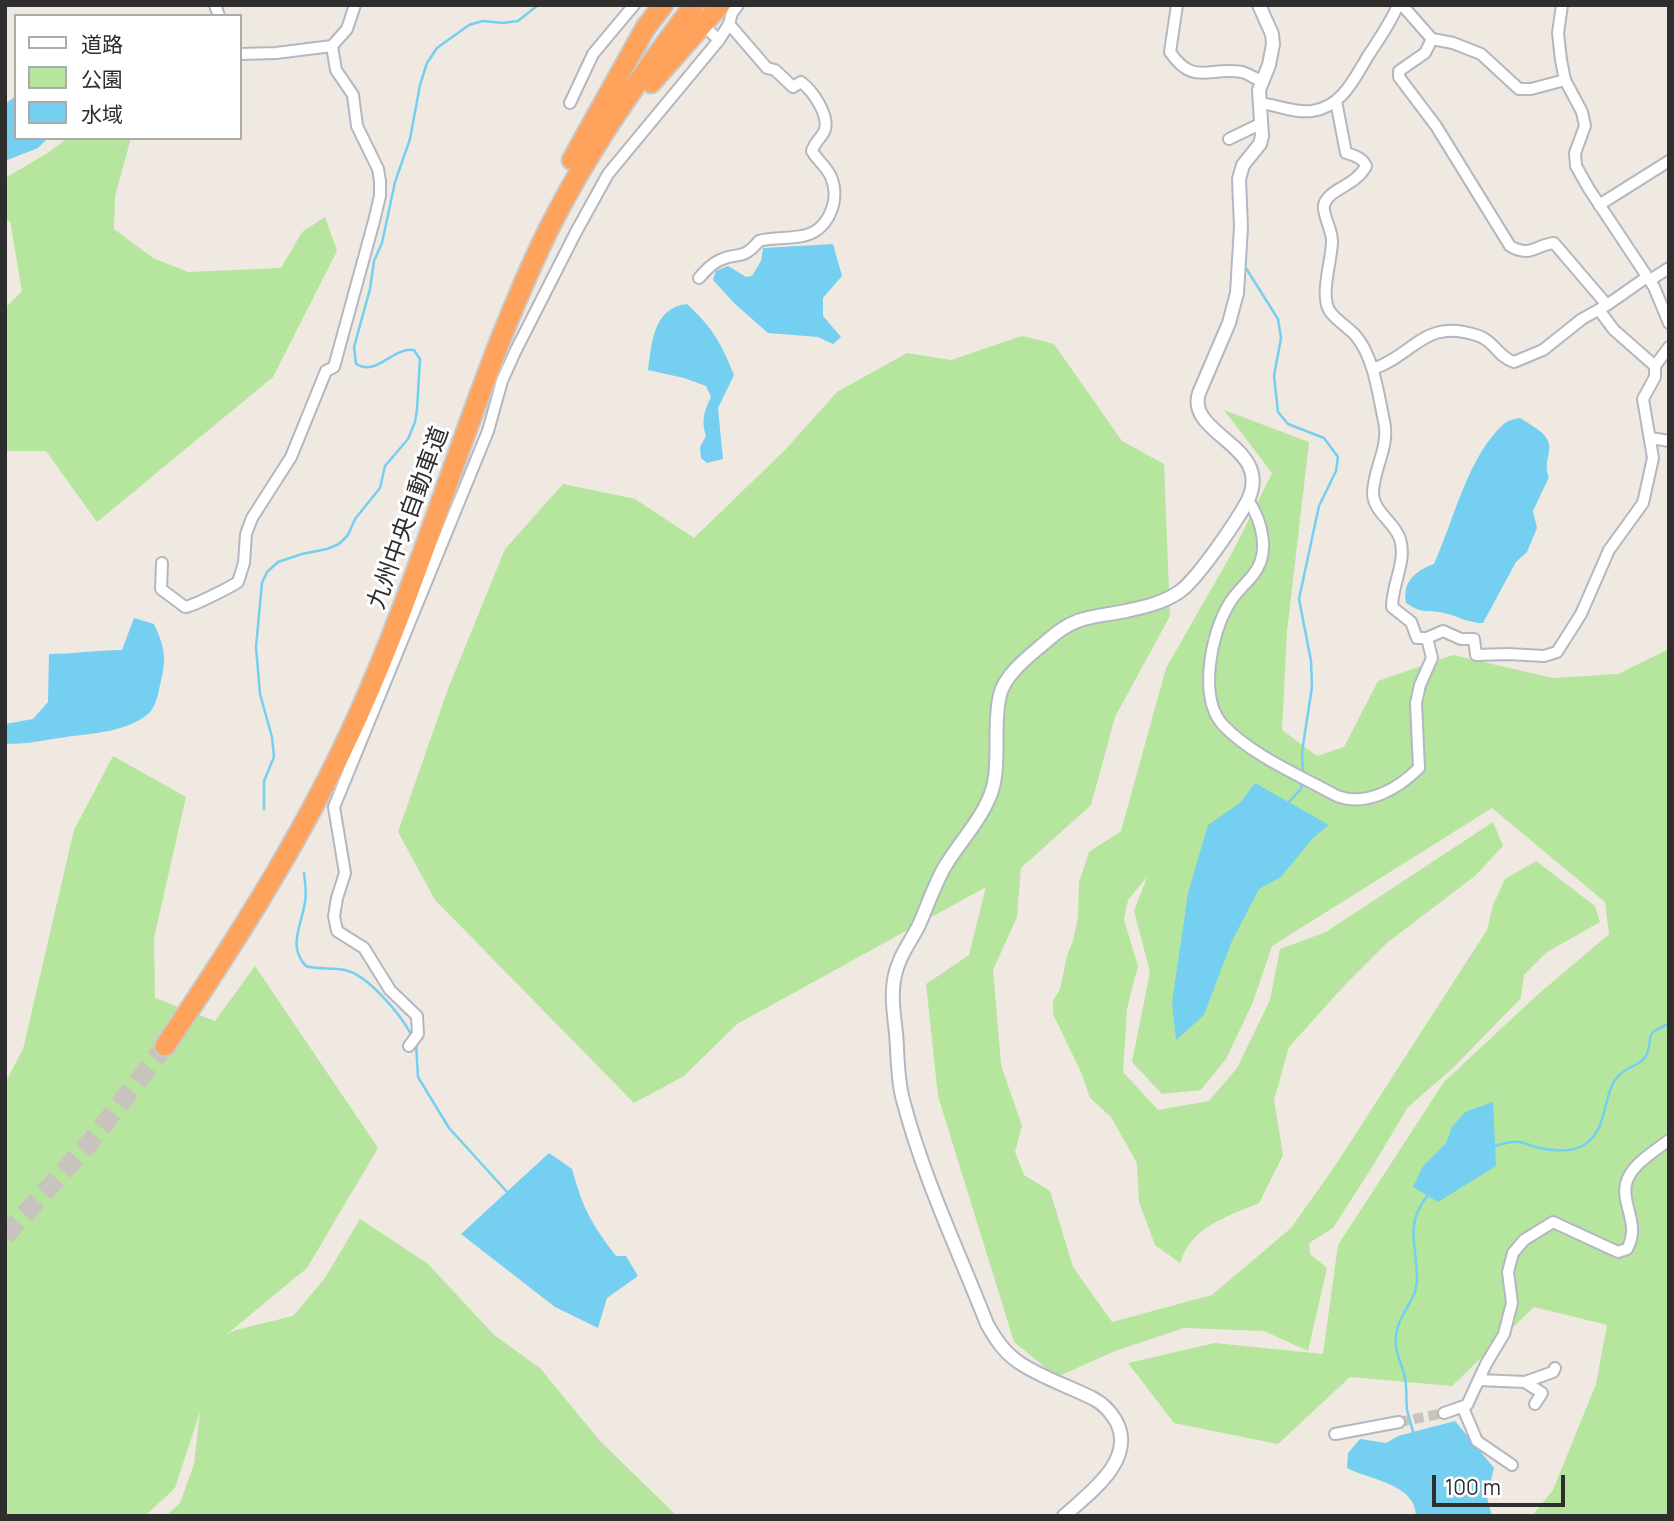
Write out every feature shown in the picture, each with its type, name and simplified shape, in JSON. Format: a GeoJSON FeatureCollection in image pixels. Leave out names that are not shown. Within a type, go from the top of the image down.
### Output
{"type":"FeatureCollection","features":[{"type":"Feature","properties":{"kind":"highway"},"geometry":{"type":"LineString","coordinates":[[512,291],[547,206],[646,26],[663,5]]}},
{"type":"Feature","properties":{"kind":"highway","name":"九州中央自動車道"},"geometry":{"type":"LineString","coordinates":[[684,5],[620,90],[589,140],[535,243],[512,291],[395,608],[355,703],[310,798],[258,889],[161,1043],[224,959],[316,802],[358,716],[420,563],[522,289],[568,193],[633,87],[694,5]]}},
{"type":"Feature","properties":{"kind":"highway"},"geometry":{"type":"LineString","coordinates":[[479,399],[554,237],[598,155],[636,100],[720,5]]}},
{"type":"Feature","properties":{"kind":"street"},"geometry":{"type":"LineString","coordinates":[[242,54],[332,46],[347,29],[355,5]]}},
{"type":"Feature","properties":{"kind":"street"},"geometry":{"type":"LineString","coordinates":[[570,103],[593,54],[634,5]]}},
{"type":"Feature","properties":{"kind":"street"},"geometry":{"type":"LineString","coordinates":[[409,1046],[418,1034],[417,1016],[390,990],[364,948],[337,931],[334,916],[345,873],[334,807],[488,431],[502,381],[514,352],[608,174],[719,40],[738,5]]}},
{"type":"Feature","properties":{"kind":"street"},"geometry":{"type":"LineString","coordinates":[[1177,5],[1170,52],[1177,63],[1195,74],[1241,72],[1262,82]]}},
{"type":"Feature","properties":{"kind":"street"},"geometry":{"type":"LineString","coordinates":[[1064,1516],[1096,1487],[1115,1464],[1122,1444],[1119,1427],[1110,1411],[1097,1400],[1018,1363],[1001,1348],[987,1324],[921,1156],[902,1097],[893,1012],[893,981],[945,868],[991,795],[1000,694],[1009,678],[1057,632],[1080,618],[1155,604],[1180,592],[1196,575],[1248,500],[1252,483],[1248,460],[1204,420],[1197,405],[1199,393],[1229,323],[1237,293],[1241,250],[1239,178],[1262,136],[1259,90],[1269,65],[1273,44],[1272,34],[1259,5]]}},
{"type":"Feature","properties":{"kind":"street"},"geometry":{"type":"LineString","coordinates":[[1259,103],[1303,112],[1318,110],[1336,101],[1355,79],[1400,5],[1432,39],[1453,43],[1481,54],[1519,89],[1531,89],[1565,80]]}},
{"type":"Feature","properties":{"kind":"street"},"geometry":{"type":"LineString","coordinates":[[1562,5],[1558,33],[1565,80],[1582,112],[1585,126],[1575,153],[1576,166],[1648,278],[1669,323]]}},
{"type":"Feature","properties":{"kind":"street"},"geometry":{"type":"LineString","coordinates":[[699,278],[722,258],[749,252],[759,241],[805,236],[824,226],[832,208],[835,189],[831,175],[811,151],[825,130],[825,118],[817,101],[801,82],[793,87],[775,71],[767,68],[729,24]]}},
{"type":"Feature","properties":{"kind":"street"},"geometry":{"type":"LineString","coordinates":[[708,29],[719,40]]}},
{"type":"Feature","properties":{"kind":"street"},"geometry":{"type":"LineString","coordinates":[[1432,39],[1425,53],[1399,71],[1399,78],[1436,126],[1505,241],[1524,252],[1554,243],[1623,339],[1655,366]]}},
{"type":"Feature","properties":{"kind":"street"},"geometry":{"type":"LineString","coordinates":[[162,563],[161,589],[185,607],[224,591],[238,582],[244,563],[246,534],[252,518],[291,457],[326,371],[334,367],[374,221],[380,196],[380,181],[357,126],[353,96],[336,70],[332,46]]}},
{"type":"Feature","properties":{"kind":"street"},"geometry":{"type":"LineString","coordinates":[[1336,101],[1346,153],[1355,156],[1366,166],[1352,184],[1328,197],[1324,204],[1332,244],[1326,300],[1329,311],[1364,348],[1373,369],[1386,440],[1374,486],[1374,499],[1378,509],[1394,526],[1402,549],[1392,607],[1411,622],[1418,638],[1427,638],[1443,631],[1461,639],[1474,639],[1476,655],[1545,656],[1557,652],[1581,614],[1609,550],[1643,503],[1653,458],[1643,404],[1655,377],[1655,366],[1669,347]]}},
{"type":"Feature","properties":{"kind":"street"},"geometry":{"type":"LineString","coordinates":[[1229,139],[1262,123]]}},
{"type":"Feature","properties":{"kind":"street"},"geometry":{"type":"LineString","coordinates":[[1599,205],[1669,161]]}},
{"type":"Feature","properties":{"kind":"street"},"geometry":{"type":"LineString","coordinates":[[1373,369],[1423,337],[1453,329],[1481,336],[1503,357],[1514,362],[1543,350],[1582,318],[1669,268]]}},
{"type":"Feature","properties":{"kind":"street"},"geometry":{"type":"LineString","coordinates":[[1651,438],[1669,441]]}},
{"type":"Feature","properties":{"kind":"street"},"geometry":{"type":"LineString","coordinates":[[1248,500],[1261,530],[1263,549],[1255,573],[1230,603],[1218,628],[1209,670],[1209,702],[1214,713],[1224,726],[1245,743],[1336,796],[1348,800],[1376,796],[1406,780],[1419,768],[1416,703],[1420,685],[1432,658],[1427,638]]}},
{"type":"Feature","properties":{"kind":"street"},"geometry":{"type":"LineString","coordinates":[[1444,1413],[1463,1408],[1471,1400],[1504,1334],[1512,1303],[1508,1272],[1513,1253],[1524,1240],[1553,1222],[1618,1252],[1628,1249],[1633,1232],[1625,1185],[1642,1162],[1669,1140]]}},
{"type":"Feature","properties":{"kind":"street"},"geometry":{"type":"LineString","coordinates":[[1479,1380],[1525,1382],[1553,1372],[1555,1368]]}},
{"type":"Feature","properties":{"kind":"street"},"geometry":{"type":"LineString","coordinates":[[1525,1382],[1542,1392],[1535,1404]]}},
{"type":"Feature","properties":{"kind":"street"},"geometry":{"type":"LineString","coordinates":[[1463,1408],[1477,1441],[1512,1465]]}},
{"type":"Feature","properties":{"kind":"street"},"geometry":{"type":"LineString","coordinates":[[1335,1434],[1399,1422]]}},
{"type":"Feature","properties":{"kind":"green space"},"geometry":{"type":"Polygon","coordinates":[[[65,140],[130,140],[115,196],[114,229],[153,258],[188,272],[281,268],[302,232],[325,217],[337,251],[273,377],[97,522],[46,451],[5,451],[5,308],[22,291],[10,221],[5,220],[5,178],[65,140]]]}},
{"type":"Feature","properties":{"kind":"green space"},"geometry":{"type":"Polygon","coordinates":[[[1022,336],[1054,344],[1122,441],[1164,464],[1170,616],[1115,717],[1091,805],[1021,868],[1017,917],[993,970],[1001,1065],[1022,1126],[1015,1152],[1024,1175],[1050,1191],[1073,1267],[1112,1322],[1212,1295],[1291,1228],[1335,1166],[1487,930],[1493,905],[1505,879],[1536,861],[1595,906],[1600,922],[1547,952],[1524,975],[1521,998],[1452,1069],[1408,1107],[1333,1228],[1309,1243],[1310,1254],[1327,1268],[1308,1351],[1264,1331],[1184,1328],[1115,1351],[1057,1377],[1014,1342],[938,1096],[926,984],[969,955],[986,887],[737,1024],[684,1076],[634,1103],[435,900],[398,832],[448,689],[505,549],[563,484],[635,499],[694,538],[785,450],[837,392],[907,353],[951,360],[1022,336]]]}},
{"type":"Feature","properties":{"kind":"green space"},"geometry":{"type":"Polygon","coordinates":[[[1224,410],[1309,442],[1287,632],[1282,730],[1317,756],[1344,747],[1378,681],[1453,655],[1553,678],[1618,674],[1669,649],[1669,1516],[1532,1516],[1553,1490],[1596,1384],[1607,1325],[1534,1307],[1452,1386],[1350,1377],[1278,1444],[1174,1423],[1128,1363],[1215,1343],[1323,1354],[1338,1245],[1444,1082],[1535,997],[1609,934],[1605,902],[1492,808],[1272,946],[1253,1002],[1226,1059],[1201,1090],[1162,1094],[1132,1062],[1150,972],[1134,911],[1147,877],[1128,900],[1124,920],[1138,966],[1127,1009],[1123,1072],[1158,1110],[1209,1101],[1237,1068],[1270,1000],[1280,949],[1326,932],[1493,822],[1503,846],[1475,876],[1388,942],[1289,1047],[1274,1100],[1283,1155],[1259,1203],[1223,1218],[1202,1231],[1185,1250],[1180,1263],[1155,1245],[1139,1202],[1137,1163],[1111,1117],[1090,1098],[1081,1072],[1053,1014],[1053,1001],[1060,989],[1073,941],[1078,917],[1079,882],[1089,852],[1121,831],[1166,668],[1232,553],[1272,473],[1224,410]]]}},
{"type":"Feature","properties":{"kind":"green space"},"geometry":{"type":"Polygon","coordinates":[[[113,756],[186,797],[154,938],[155,998],[215,1021],[255,966],[378,1148],[307,1268],[226,1335],[293,1316],[325,1278],[360,1219],[428,1264],[494,1335],[540,1368],[600,1441],[677,1516],[166,1516],[180,1503],[194,1464],[200,1412],[175,1488],[145,1516],[5,1516],[5,1083],[23,1049],[74,830],[113,756]]]}},
{"type":"Feature","properties":{"kind":"water"},"geometry":{"type":"Polygon","coordinates":[[[14,97],[14,140],[46,140],[38,148],[5,161],[5,104],[14,97]]]}},
{"type":"Feature","properties":{"kind":"water"},"geometry":{"type":"Polygon","coordinates":[[[833,244],[842,276],[823,298],[823,316],[841,337],[833,344],[818,337],[768,333],[713,280],[716,271],[728,266],[746,277],[752,276],[761,261],[763,248],[833,244]]]}},
{"type":"Feature","properties":{"kind":"water"},"geometry":{"type":"Polygon","coordinates":[[[687,304],[715,336],[734,375],[718,408],[723,459],[707,463],[701,458],[700,447],[706,436],[704,416],[711,397],[706,386],[648,370],[653,338],[661,319],[667,312],[687,304]]]}},
{"type":"Feature","properties":{"kind":"water"},"geometry":{"type":"Polygon","coordinates":[[[1520,418],[1542,433],[1549,443],[1549,477],[1533,511],[1537,528],[1527,552],[1516,562],[1483,623],[1412,607],[1406,603],[1408,583],[1421,570],[1434,564],[1463,489],[1481,452],[1505,423],[1520,418]]]}},
{"type":"Feature","properties":{"kind":"water"},"geometry":{"type":"Polygon","coordinates":[[[134,618],[154,624],[163,652],[164,665],[158,694],[147,715],[126,726],[104,732],[5,744],[5,724],[33,719],[48,702],[49,654],[122,650],[134,618]]]}},
{"type":"Feature","properties":{"kind":"water"},"geometry":{"type":"Polygon","coordinates":[[[1255,783],[1329,825],[1313,838],[1281,877],[1259,889],[1232,941],[1204,1015],[1176,1040],[1172,1003],[1188,893],[1208,825],[1240,803],[1255,783]]]}},
{"type":"Feature","properties":{"kind":"water"},"geometry":{"type":"Polygon","coordinates":[[[1493,1102],[1496,1166],[1438,1202],[1413,1187],[1423,1166],[1446,1143],[1452,1127],[1465,1112],[1493,1102]]]}},
{"type":"Feature","properties":{"kind":"water"},"geometry":{"type":"Polygon","coordinates":[[[549,1153],[572,1169],[594,1225],[616,1256],[626,1256],[638,1276],[607,1298],[598,1328],[555,1307],[461,1234],[549,1153]]]}},
{"type":"Feature","properties":{"kind":"water"},"geometry":{"type":"Polygon","coordinates":[[[1455,1421],[1494,1468],[1487,1497],[1492,1516],[1416,1516],[1414,1505],[1400,1490],[1347,1468],[1348,1453],[1360,1439],[1386,1443],[1398,1436],[1455,1421]]]}},
{"type":"Feature","properties":{"kind":"waterway"},"geometry":{"type":"LineString","coordinates":[[264,809],[264,781],[274,757],[272,737],[260,694],[256,647],[262,583],[267,572],[278,562],[327,549],[339,544],[348,535],[355,519],[380,488],[385,466],[408,439],[415,422],[420,359],[414,350],[406,350],[371,367],[364,367],[356,364],[354,347],[395,182],[410,139],[427,63],[437,48],[469,25],[483,21],[518,21],[538,5]]}},
{"type":"Feature","properties":{"kind":"waterway"},"geometry":{"type":"LineString","coordinates":[[1244,265],[1278,319],[1281,338],[1274,376],[1278,412],[1288,424],[1324,438],[1338,457],[1336,471],[1319,506],[1299,599],[1311,661],[1312,687],[1302,752],[1303,776]]}},
{"type":"Feature","properties":{"kind":"waterway"},"geometry":{"type":"LineString","coordinates":[[1289,802],[1301,789],[1302,782]]}},
{"type":"Feature","properties":{"kind":"waterway"},"geometry":{"type":"LineString","coordinates":[[304,873],[306,899],[297,935],[300,959],[306,966],[345,970],[363,979],[391,1006],[411,1034]]}},
{"type":"Feature","properties":{"kind":"waterway"},"geometry":{"type":"LineString","coordinates":[[1494,1146],[1520,1142],[1560,1150],[1584,1145],[1600,1125],[1617,1077],[1643,1060],[1652,1034],[1669,1024]]}},
{"type":"Feature","properties":{"kind":"waterway"},"geometry":{"type":"LineString","coordinates":[[416,1043],[418,1077],[449,1128],[509,1194]]}},
{"type":"Feature","properties":{"kind":"waterway"},"geometry":{"type":"LineString","coordinates":[[1414,1436],[1407,1410],[1406,1382],[1397,1352],[1396,1336],[1416,1289],[1414,1227],[1420,1206],[1428,1195]]}},
{"type":"Feature","properties":{"kind":"tunnel"},"geometry":{"type":"LineString","coordinates":[[5,1236],[91,1141],[165,1046]]}},
{"type":"Feature","properties":{"kind":"tunnel"},"geometry":{"type":"LineString","coordinates":[[1399,1422],[1444,1413]]}}]}
